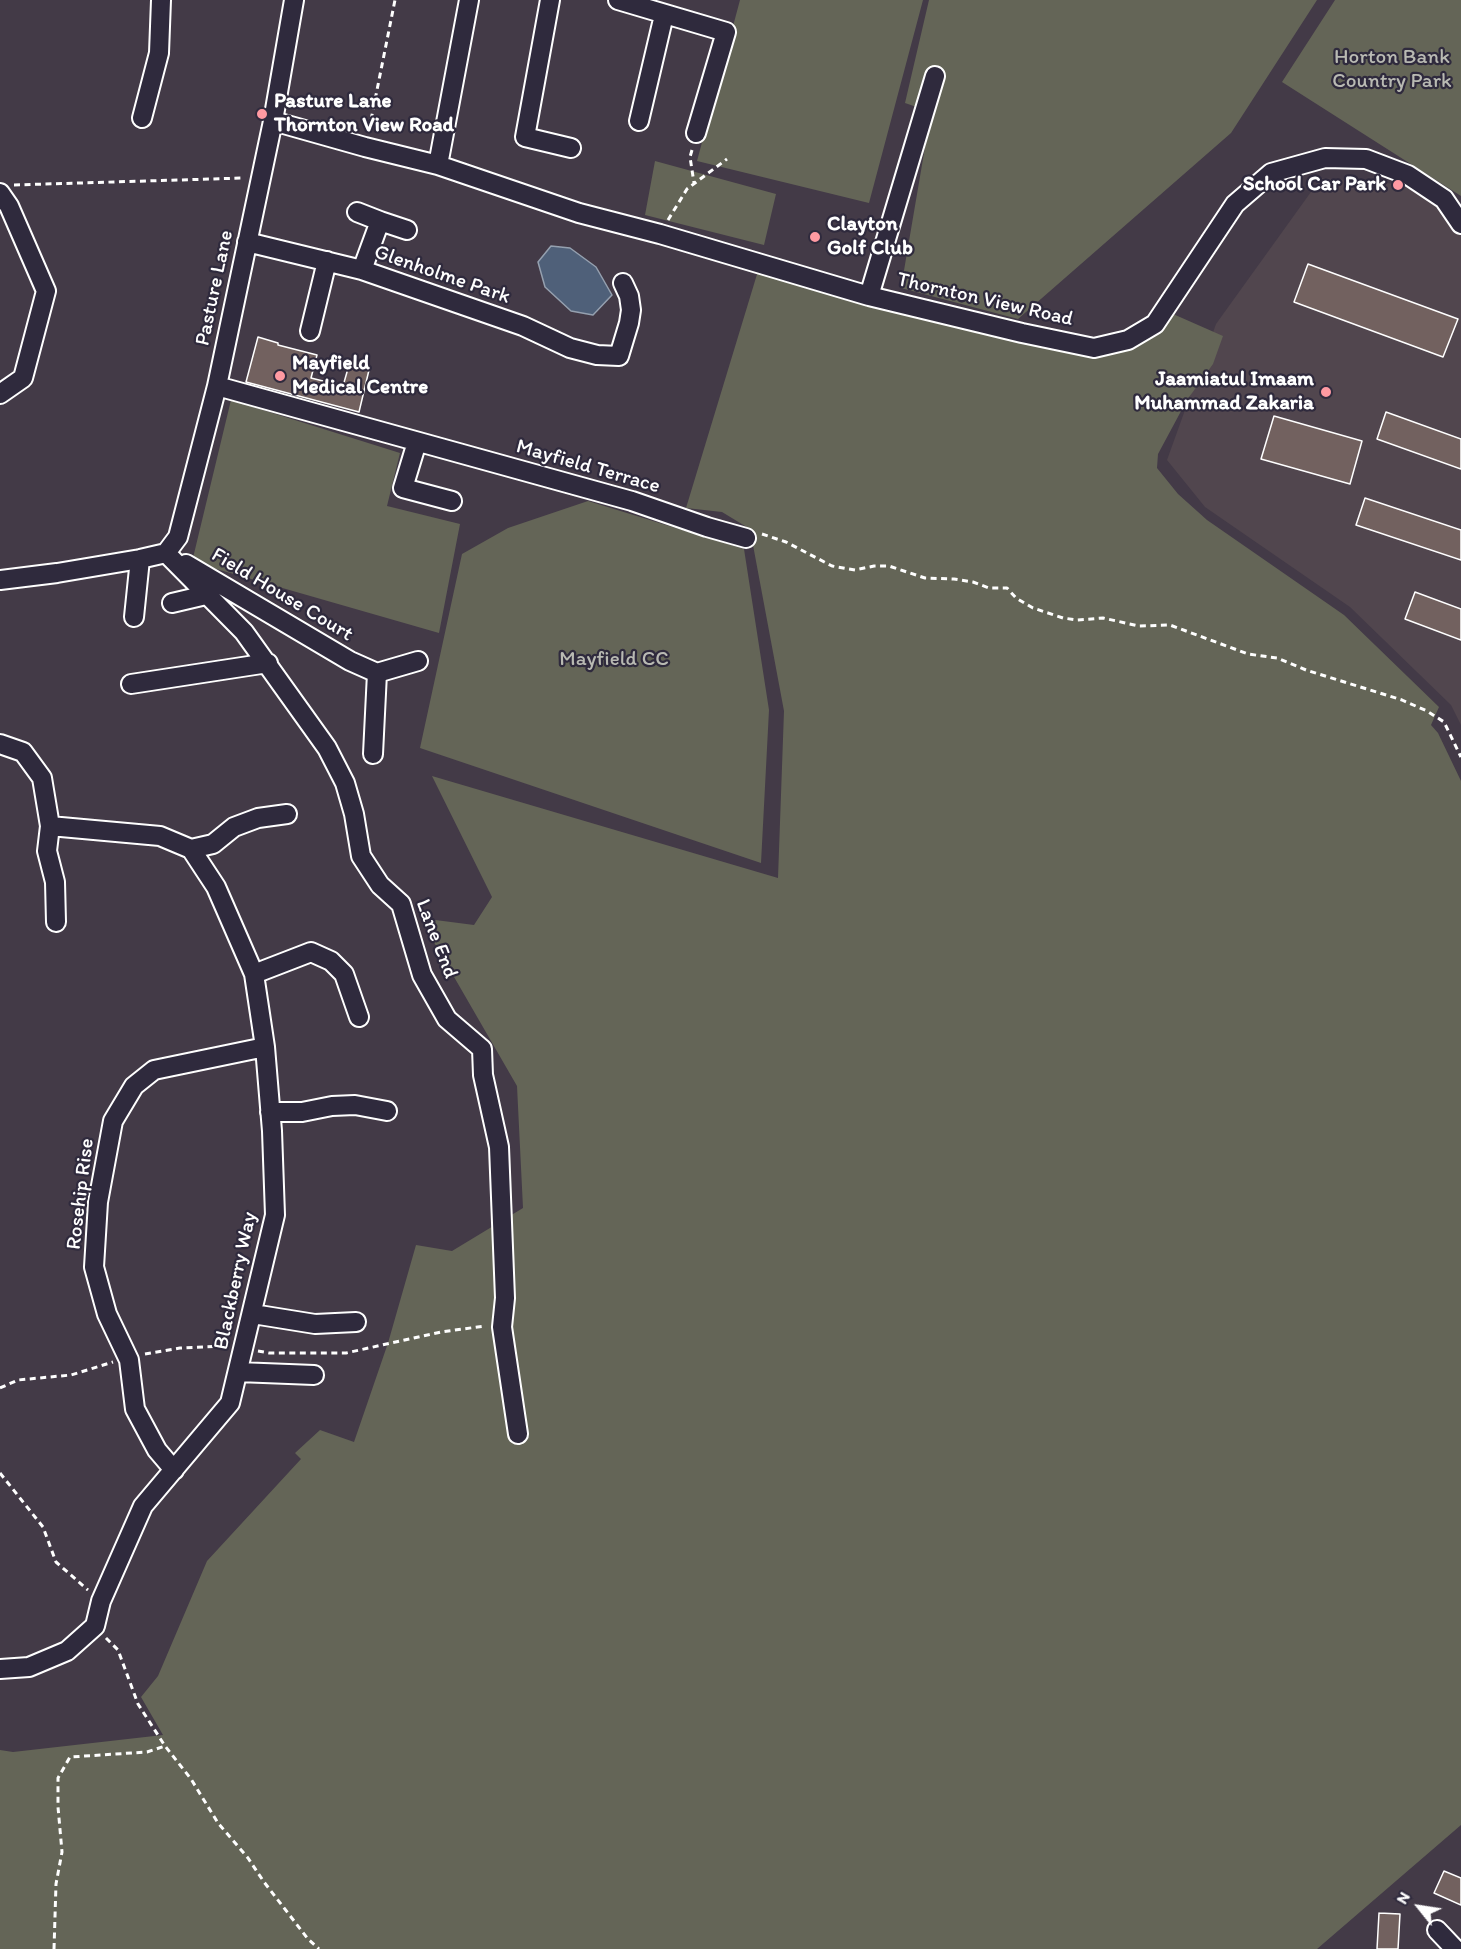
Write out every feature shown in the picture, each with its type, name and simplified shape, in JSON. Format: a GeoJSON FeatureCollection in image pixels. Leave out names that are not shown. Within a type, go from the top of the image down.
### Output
{"type":"FeatureCollection","features":[{"type":"Feature","properties":{"kind":"street"},"geometry":{"type":"LineString","coordinates":[[142,118],[159,52],[161,0]]}},
{"type":"Feature","properties":{"kind":"street","name":"Pasture Lane"},"geometry":{"type":"LineString","coordinates":[[166,553],[178,537],[217,386],[273,121],[294,0]]}},
{"type":"Feature","properties":{"kind":"street"},"geometry":{"type":"LineString","coordinates":[[438,165],[469,0]]}},
{"type":"Feature","properties":{"kind":"street"},"geometry":{"type":"LineString","coordinates":[[550,0],[525,137],[571,148]]}},
{"type":"Feature","properties":{"kind":"street"},"geometry":{"type":"LineString","coordinates":[[618,0],[726,32],[696,133]]}},
{"type":"Feature","properties":{"kind":"street"},"geometry":{"type":"LineString","coordinates":[[639,121],[664,15]]}},
{"type":"Feature","properties":{"kind":"street"},"geometry":{"type":"LineString","coordinates":[[869,296],[935,76]]}},
{"type":"Feature","properties":{"kind":"street","name":"Thornton View Road"},"geometry":{"type":"LineString","coordinates":[[273,121],[438,165],[579,213],[660,234],[869,296],[1095,348],[1128,340],[1155,324],[1235,204],[1271,173],[1325,158],[1366,159],[1408,175],[1444,199],[1461,224]]}},
{"type":"Feature","properties":{"kind":"street"},"geometry":{"type":"LineString","coordinates":[[0,394],[23,378],[46,291],[9,206],[6,189]]}},
{"type":"Feature","properties":{"kind":"street"},"geometry":{"type":"LineString","coordinates":[[357,212],[407,230]]}},
{"type":"Feature","properties":{"kind":"street"},"geometry":{"type":"LineString","coordinates":[[362,270],[380,221]]}},
{"type":"Feature","properties":{"kind":"street","name":"Glenholme Park"},"geometry":{"type":"LineString","coordinates":[[247,242],[362,270],[523,326],[570,348],[597,355],[620,356],[632,310],[623,283]]}},
{"type":"Feature","properties":{"kind":"street"},"geometry":{"type":"LineString","coordinates":[[310,331],[327,261]]}},
{"type":"Feature","properties":{"kind":"street","name":"Mayfield Terrace"},"geometry":{"type":"LineString","coordinates":[[217,386],[632,501],[746,538]]}},
{"type":"Feature","properties":{"kind":"street"},"geometry":{"type":"LineString","coordinates":[[417,442],[403,488],[452,501]]}},
{"type":"Feature","properties":{"kind":"street"},"geometry":{"type":"LineString","coordinates":[[0,580],[57,573],[166,553]]}},
{"type":"Feature","properties":{"kind":"street","name":"Lane End"},"geometry":{"type":"LineString","coordinates":[[166,553],[244,632],[327,748],[345,783],[354,814],[361,855],[380,885],[401,904],[422,975],[447,1019],[482,1049],[483,1075],[499,1147],[505,1298],[502,1327],[518,1434]]}},
{"type":"Feature","properties":{"kind":"street","name":"Field House Court"},"geometry":{"type":"LineString","coordinates":[[166,553],[350,661],[377,674]]}},
{"type":"Feature","properties":{"kind":"street"},"geometry":{"type":"LineString","coordinates":[[134,617],[140,559]]}},
{"type":"Feature","properties":{"kind":"street"},"geometry":{"type":"LineString","coordinates":[[172,603],[206,595]]}},
{"type":"Feature","properties":{"kind":"street"},"geometry":{"type":"LineString","coordinates":[[373,754],[377,674],[418,661]]}},
{"type":"Feature","properties":{"kind":"street"},"geometry":{"type":"LineString","coordinates":[[131,684],[268,663]]}},
{"type":"Feature","properties":{"kind":"street"},"geometry":{"type":"LineString","coordinates":[[0,744],[23,752],[42,778],[50,826],[47,851],[54,882],[56,922]]}},
{"type":"Feature","properties":{"kind":"street"},"geometry":{"type":"LineString","coordinates":[[50,826],[160,836],[191,849],[213,844],[234,827],[258,818],[288,814]]}},
{"type":"Feature","properties":{"kind":"street","name":"Blackberry Way"},"geometry":{"type":"LineString","coordinates":[[95,1626],[101,1601],[143,1506],[230,1403],[275,1215],[266,1047],[254,974],[216,887],[191,849]]}},
{"type":"Feature","properties":{"kind":"street"},"geometry":{"type":"LineString","coordinates":[[254,974],[311,952],[331,961],[344,974],[359,1017]]}},
{"type":"Feature","properties":{"kind":"street","name":"Rosehip Rise"},"geometry":{"type":"LineString","coordinates":[[174,1470],[157,1450],[135,1409],[129,1359],[107,1314],[94,1267],[98,1202],[113,1121],[134,1086],[154,1070],[266,1047]]}},
{"type":"Feature","properties":{"kind":"street"},"geometry":{"type":"LineString","coordinates":[[270,1112],[302,1112],[332,1106],[355,1105],[387,1111]]}},
{"type":"Feature","properties":{"kind":"street"},"geometry":{"type":"LineString","coordinates":[[252,1314],[315,1324],[356,1322]]}},
{"type":"Feature","properties":{"kind":"street"},"geometry":{"type":"LineString","coordinates":[[238,1372],[314,1375]]}},
{"type":"Feature","properties":{"kind":"street"},"geometry":{"type":"LineString","coordinates":[[0,1669],[29,1667],[67,1651],[95,1626]]}},
{"type":"Feature","properties":{"kind":"street"},"geometry":{"type":"LineString","coordinates":[[1437,1930],[1455,1949]]}},
{"type":"Feature","properties":{"kind":"path"},"geometry":{"type":"LineString","coordinates":[[365,147],[395,0]]}},
{"type":"Feature","properties":{"kind":"path"},"geometry":{"type":"LineString","coordinates":[[694,183],[690,157],[696,133]]}},
{"type":"Feature","properties":{"kind":"path"},"geometry":{"type":"LineString","coordinates":[[660,234],[687,189],[727,159]]}},
{"type":"Feature","properties":{"kind":"path"},"geometry":{"type":"LineString","coordinates":[[6,189],[261,178]]}},
{"type":"Feature","properties":{"kind":"path"},"geometry":{"type":"LineString","coordinates":[[746,538],[750,529],[786,542],[832,566],[855,570],[889,566],[925,578],[954,579],[973,582],[989,588],[1007,588],[1016,598],[1033,608],[1063,618],[1077,620],[1103,618],[1138,626],[1170,625],[1248,654],[1277,658],[1428,711],[1443,722],[1461,757]]}},
{"type":"Feature","properties":{"kind":"path"},"geometry":{"type":"LineString","coordinates":[[245,1348],[269,1353],[346,1353],[441,1332],[501,1323],[502,1327]]}},
{"type":"Feature","properties":{"kind":"path"},"geometry":{"type":"LineString","coordinates":[[0,1473],[43,1527],[56,1562],[101,1601]]}},
{"type":"Feature","properties":{"kind":"path"},"geometry":{"type":"LineString","coordinates":[[95,1626],[118,1650],[138,1704],[165,1746],[191,1779],[218,1823],[248,1858],[308,1939],[319,1949]]}},
{"type":"Feature","properties":{"kind":"path"},"geometry":{"type":"LineString","coordinates":[[54,1949],[56,1884],[62,1852],[58,1778],[69,1757],[147,1752],[165,1746]]}},
{"type":"Feature","properties":{"kind":"shaded area","name":"Jaamiatul Imaam Muhammad Zakaria"},"geometry":{"type":"Polygon","coordinates":[[[1321,178],[1411,185],[1461,227],[1461,725],[1451,705],[1350,607],[1205,507],[1167,460],[1216,324],[1321,178]]]}},
{"type":"Feature","properties":{"kind":"green space"},"geometry":{"type":"Polygon","coordinates":[[[740,0],[923,0],[869,203],[697,161],[740,0]]]}},
{"type":"Feature","properties":{"kind":"green space","name":"Clayton Golf Club"},"geometry":{"type":"Polygon","coordinates":[[[929,0],[1317,0],[1231,133],[1018,319],[901,288],[931,112],[905,103],[929,0]]]}},
{"type":"Feature","properties":{"kind":"green space","name":"Horton Bank Country Park"},"geometry":{"type":"Polygon","coordinates":[[[1335,0],[1461,0],[1461,196],[1282,82],[1335,0]]]}},
{"type":"Feature","properties":{"kind":"green space"},"geometry":{"type":"Polygon","coordinates":[[[655,161],[776,194],[764,245],[645,215],[655,161]]]}},
{"type":"Feature","properties":{"kind":"green space"},"geometry":{"type":"Polygon","coordinates":[[[758,271],[1070,348],[1138,336],[1173,314],[1223,336],[1213,364],[1187,400],[1158,454],[1157,468],[1178,494],[1207,520],[1344,615],[1439,707],[1431,725],[1438,733],[1461,781],[1461,1825],[1317,1949],[0,1949],[0,1750],[13,1752],[163,1735],[141,1697],[158,1676],[207,1561],[301,1459],[295,1453],[320,1430],[354,1442],[388,1343],[416,1245],[452,1251],[523,1208],[517,1086],[420,918],[474,925],[492,897],[432,776],[778,878],[784,711],[750,529],[722,512],[686,508],[758,271]]]}},
{"type":"Feature","properties":{"kind":"green space"},"geometry":{"type":"Polygon","coordinates":[[[231,400],[400,453],[387,506],[460,524],[439,633],[192,562],[231,400]]]}},
{"type":"Feature","properties":{"kind":"green space","name":"Mayfield CC"},"geometry":{"type":"Polygon","coordinates":[[[588,501],[744,549],[769,710],[761,863],[420,748],[462,554],[508,528],[588,501]]]}},
{"type":"Feature","properties":{"kind":"water"},"geometry":{"type":"Polygon","coordinates":[[[551,246],[570,248],[596,267],[612,295],[593,315],[571,311],[545,287],[538,262],[551,246]]]}},
{"type":"Feature","properties":{"kind":"building"},"geometry":{"type":"Polygon","coordinates":[[[1308,264],[1458,319],[1443,357],[1294,302],[1308,264]]]}},
{"type":"Feature","properties":{"kind":"building","name":"Mayfield Medical Centre"},"geometry":{"type":"Polygon","coordinates":[[[258,337],[278,343],[278,345],[317,355],[311,378],[343,386],[349,365],[369,370],[359,412],[246,382],[258,337]]]}},
{"type":"Feature","properties":{"kind":"building"},"geometry":{"type":"Polygon","coordinates":[[[1386,412],[1461,439],[1461,469],[1377,439],[1386,412]]]}},
{"type":"Feature","properties":{"kind":"building"},"geometry":{"type":"Polygon","coordinates":[[[1274,416],[1362,441],[1350,484],[1261,459],[1274,416]]]}},
{"type":"Feature","properties":{"kind":"building"},"geometry":{"type":"Polygon","coordinates":[[[1365,498],[1461,530],[1461,560],[1356,525],[1365,498]]]}},
{"type":"Feature","properties":{"kind":"building"},"geometry":{"type":"Polygon","coordinates":[[[1415,592],[1461,609],[1461,640],[1405,619],[1415,592]]]}},
{"type":"Feature","properties":{"kind":"building"},"geometry":{"type":"Polygon","coordinates":[[[1444,1871],[1461,1878],[1461,1905],[1434,1893],[1444,1871]]]}},
{"type":"Feature","properties":{"kind":"building"},"geometry":{"type":"Polygon","coordinates":[[[1379,1913],[1400,1914],[1398,1949],[1377,1949],[1379,1913]]]}},
{"type":"Feature","properties":{"kind":"place","name":"Pasture Lane Thornton View Road"},"geometry":{"type":"Point","coordinates":[262,114]}},
{"type":"Feature","properties":{"kind":"place","name":"School Car Park"},"geometry":{"type":"Point","coordinates":[1398,185]}},
{"type":"Feature","properties":{"kind":"place","name":"Clayton Golf Club"},"geometry":{"type":"Point","coordinates":[815,237]}},
{"type":"Feature","properties":{"kind":"place","name":"Mayfield Medical Centre"},"geometry":{"type":"Point","coordinates":[280,376]}},
{"type":"Feature","properties":{"kind":"place","name":"Jaamiatul Imaam Muhammad Zakaria"},"geometry":{"type":"Point","coordinates":[1326,392]}}]}
